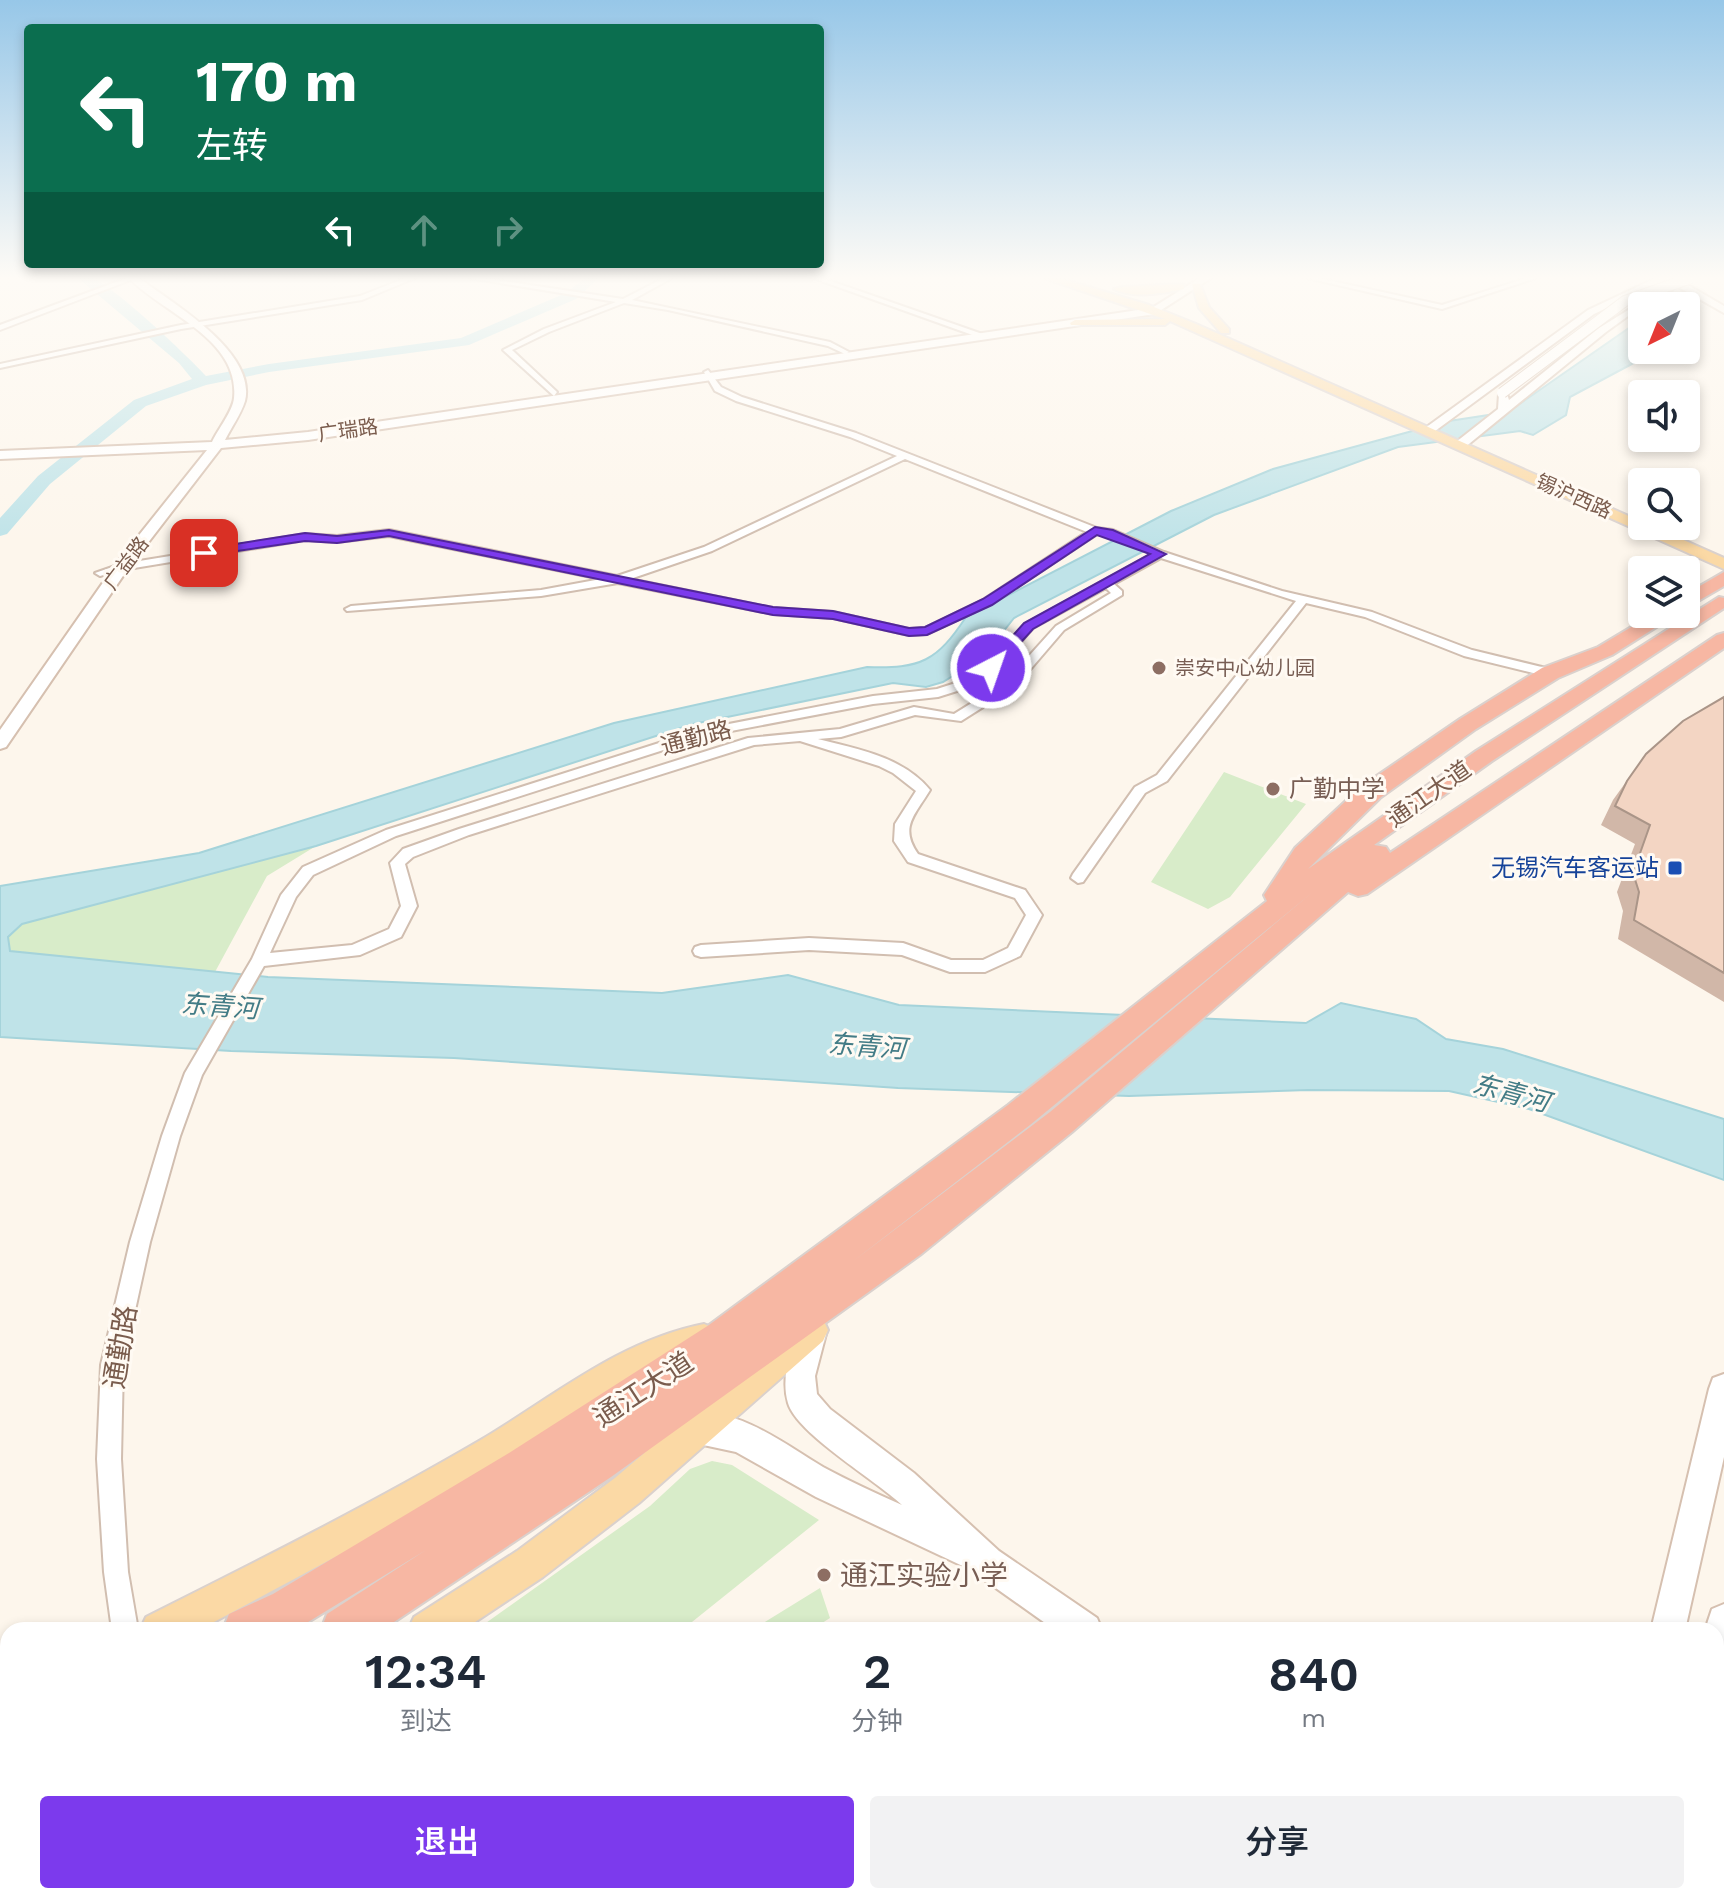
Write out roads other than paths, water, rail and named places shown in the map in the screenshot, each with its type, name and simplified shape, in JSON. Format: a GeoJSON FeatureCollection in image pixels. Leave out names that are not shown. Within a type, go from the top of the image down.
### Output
{"type":"FeatureCollection","features":[{"type":"Feature","properties":{"kind":"highway"},"geometry":{"type":"LineString","coordinates":[[1700,593],[1724,578]]}},
{"type":"Feature","properties":{"kind":"highway","name":"通江大道"},"geometry":{"type":"LineString","coordinates":[[355,1622],[821,1314],[1061,1122],[1362,863],[1722,611]]}},
{"type":"Feature","properties":{"kind":"highway","name":"通江大道"},"geometry":{"type":"LineString","coordinates":[[263,1622],[289,1610],[484,1491],[722,1338],[1019,1115],[1342,855],[1484,756],[1722,611]]}},
{"type":"Feature","properties":{"kind":"highway"},"geometry":{"type":"LineString","coordinates":[[1264,915],[1304,854],[1361,801],[1468,724],[1550,673],[1605,651],[1644,628]]}},
{"type":"Feature","properties":{"kind":"highway"},"geometry":{"type":"LineString","coordinates":[[1306,912],[1370,881],[1724,639]]}},
{"type":"Feature","properties":{"kind":"main road"},"geometry":{"type":"LineString","coordinates":[[224,367],[231,375]]}},
{"type":"Feature","properties":{"kind":"main road"},"geometry":{"type":"LineString","coordinates":[[229,367],[231,375]]}},
{"type":"Feature","properties":{"kind":"main road","name":"广瑞路"},"geometry":{"type":"LineString","coordinates":[[209,443],[753,367]]}},
{"type":"Feature","properties":{"kind":"main road","name":"广瑞路"},"geometry":{"type":"LineString","coordinates":[[0,455],[308,436],[758,367]]}},
{"type":"Feature","properties":{"kind":"main road"},"geometry":{"type":"LineString","coordinates":[[1286,367],[1468,444],[1504,410],[1560,367]]}},
{"type":"Feature","properties":{"kind":"main road"},"geometry":{"type":"LineString","coordinates":[[1300,367],[1407,418]]}},
{"type":"Feature","properties":{"kind":"main road"},"geometry":{"type":"LineString","coordinates":[[1431,428],[1518,367]]}},
{"type":"Feature","properties":{"kind":"main road"},"geometry":{"type":"LineString","coordinates":[[1471,402],[1502,393],[1537,367]]}},
{"type":"Feature","properties":{"kind":"main road","name":"广益路"},"geometry":{"type":"LineString","coordinates":[[0,743],[240,399],[231,375]]}},
{"type":"Feature","properties":{"kind":"main road"},"geometry":{"type":"LineString","coordinates":[[1502,393],[1504,410]]}},
{"type":"Feature","properties":{"kind":"main road","name":"广益路"},"geometry":{"type":"LineString","coordinates":[[0,718],[100,573],[209,443]]}},
{"type":"Feature","properties":{"kind":"main road","name":"锡沪西路"},"geometry":{"type":"LineString","coordinates":[[1468,444],[1628,509]]}},
{"type":"Feature","properties":{"kind":"main road","name":"锡沪西路"},"geometry":{"type":"LineString","coordinates":[[1468,444],[1724,564]]}},
{"type":"Feature","properties":{"kind":"main road","name":"广瑞路"},"geometry":{"type":"LineString","coordinates":[[0,448],[46,450]]}},
{"type":"Feature","properties":{"kind":"main road"},"geometry":{"type":"LineString","coordinates":[[1698,540],[1724,551]]}},
{"type":"Feature","properties":{"kind":"main road"},"geometry":{"type":"LineString","coordinates":[[441,1622],[479,1600],[614,1501],[700,1428],[821,1314]]}},
{"type":"Feature","properties":{"kind":"main road"},"geometry":{"type":"LineString","coordinates":[[821,1314],[800,1376],[802,1401],[819,1420],[903,1484],[987,1563]]}},
{"type":"Feature","properties":{"kind":"main road"},"geometry":{"type":"LineString","coordinates":[[175,1622],[287,1566],[493,1452],[616,1373],[688,1341],[722,1338]]}},
{"type":"Feature","properties":{"kind":"main road"},"geometry":{"type":"LineString","coordinates":[[1670,1622],[1724,1389]]}},
{"type":"Feature","properties":{"kind":"main road"},"geometry":{"type":"LineString","coordinates":[[620,1447],[663,1433],[700,1428],[734,1437],[987,1563],[1073,1622]]}},
{"type":"Feature","properties":{"kind":"street"},"geometry":{"type":"LineString","coordinates":[[525,367],[554,394]]}},
{"type":"Feature","properties":{"kind":"street"},"geometry":{"type":"LineString","coordinates":[[709,374],[718,389],[739,399],[853,435],[1095,531],[1109,532],[1160,554],[1303,600],[1368,614],[1468,653],[1550,673]]}},
{"type":"Feature","properties":{"kind":"street"},"geometry":{"type":"LineString","coordinates":[[351,609],[541,593],[616,580],[708,549],[903,456]]}},
{"type":"Feature","properties":{"kind":"street"},"geometry":{"type":"LineString","coordinates":[[100,573],[305,537],[337,539],[389,533],[773,611],[833,615],[909,632],[927,631],[987,602],[1095,531]]}},
{"type":"Feature","properties":{"kind":"street","name":"通勤路"},"geometry":{"type":"LineString","coordinates":[[124,1622],[116,1572],[109,1459],[112,1365],[140,1242],[171,1136],[194,1073],[259,960],[289,895],[308,871],[391,833],[708,732],[873,700],[938,693],[969,683],[991,668],[1029,626],[1160,554]]}},
{"type":"Feature","properties":{"kind":"street"},"geometry":{"type":"LineString","coordinates":[[259,960],[354,951],[395,933],[409,906],[397,863],[408,853],[753,741],[841,733],[914,711],[956,718],[995,694],[1024,669],[1060,628],[1118,593],[1107,584]]}},
{"type":"Feature","properties":{"kind":"street"},"geometry":{"type":"LineString","coordinates":[[1078,878],[1140,790],[1162,778],[1303,600]]}},
{"type":"Feature","properties":{"kind":"street"},"geometry":{"type":"LineString","coordinates":[[701,951],[809,944],[903,949],[950,966],[985,966],[1014,952],[1034,915],[1020,894],[913,858],[901,841],[902,824],[923,790],[909,774],[875,758],[797,738]]}},
{"type":"Feature","properties":{"kind":"street"},"geometry":{"type":"LineString","coordinates":[[673,743],[686,762]]}},
{"type":"Feature","properties":{"kind":"street"},"geometry":{"type":"LineString","coordinates":[[658,748],[671,766]]}},
{"type":"Feature","properties":{"kind":"water","name":"东青河"},"geometry":{"type":"Polygon","coordinates":[[[1573,367],[1627,367],[1570,397],[1566,415],[1533,435],[1520,431],[1398,447],[1214,515],[1014,618],[984,656],[943,682],[926,687],[893,683],[693,724],[316,846],[22,924],[8,937],[10,951],[268,977],[662,993],[788,975],[899,1005],[1306,1023],[1341,1003],[1416,1019],[1446,1039],[1503,1049],[1724,1119],[1724,1180],[1529,1109],[1449,1091],[1308,1090],[1129,1096],[898,1088],[454,1058],[231,1051],[0,1037],[0,886],[199,853],[614,723],[867,667],[914,664],[946,644],[966,617],[1171,511],[1273,469],[1449,421],[1508,412],[1573,367]]]}},
{"type":"Feature","properties":{"kind":"waterway"},"geometry":{"type":"LineString","coordinates":[[190,367],[202,381]]}},
{"type":"Feature","properties":{"kind":"waterway"},"geometry":{"type":"LineString","coordinates":[[202,381],[278,367]]}},
{"type":"Feature","properties":{"kind":"waterway"},"geometry":{"type":"LineString","coordinates":[[0,530],[44,480],[140,403],[202,381]]}},
{"type":"Feature","properties":{"kind":"place","name":"崇安中心幼儿园"},"geometry":{"type":"Point","coordinates":[1159,668]}},
{"type":"Feature","properties":{"kind":"place","name":"广勤中学"},"geometry":{"type":"Point","coordinates":[1273,789]}},
{"type":"Feature","properties":{"kind":"place","name":"无锡汽车客运站"},"geometry":{"type":"Point","coordinates":[1675,868]}},
{"type":"Feature","properties":{"kind":"place","name":"通江实验小学"},"geometry":{"type":"Point","coordinates":[824,1575]}}]}
